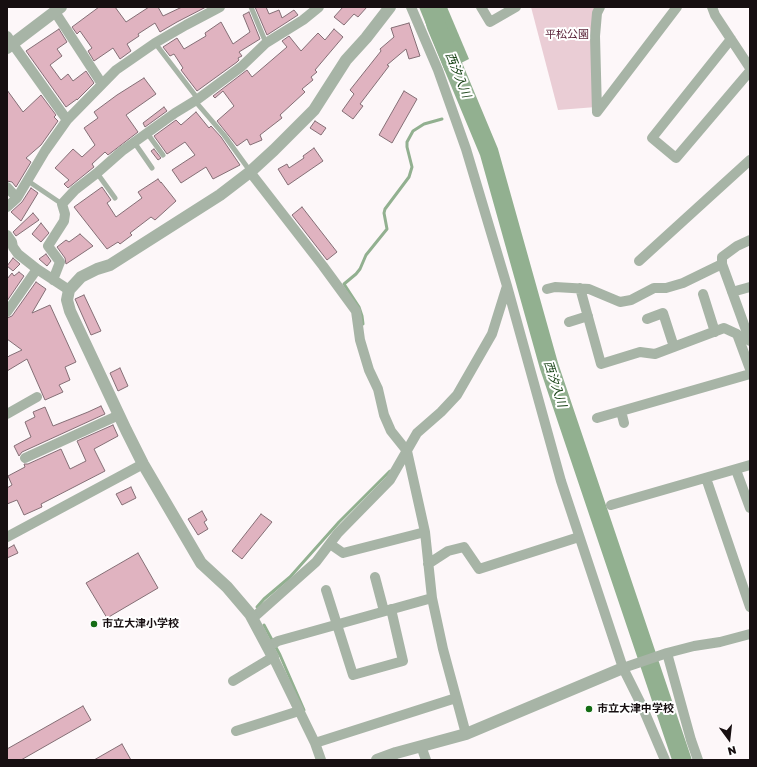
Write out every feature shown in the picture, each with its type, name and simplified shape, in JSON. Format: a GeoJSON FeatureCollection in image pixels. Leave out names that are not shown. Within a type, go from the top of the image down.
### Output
{"type":"FeatureCollection","features":[{"type":"Feature","properties":{"kind":"street"},"geometry":{"type":"LineString","coordinates":[[7,207],[17,198],[45,151],[67,120],[116,70],[155,43],[220,7]]}},
{"type":"Feature","properties":{"kind":"street"},"geometry":{"type":"LineString","coordinates":[[53,280],[60,262],[48,246],[64,221],[65,214],[62,204],[75,190],[134,142],[241,67],[266,43],[303,20],[319,7]]}},
{"type":"Feature","properties":{"kind":"street"},"geometry":{"type":"LineString","coordinates":[[321,760],[273,648],[253,618],[227,587],[201,563],[144,464],[119,415],[70,311],[67,300],[69,290],[73,283],[81,277],[97,269],[110,265],[220,195],[250,172],[314,110],[346,60],[366,38],[390,7]]}},
{"type":"Feature","properties":{"kind":"street"},"geometry":{"type":"LineString","coordinates":[[411,7],[438,70],[466,149],[507,286],[561,481],[623,668],[642,706],[665,760]]}},
{"type":"Feature","properties":{"kind":"street"},"geometry":{"type":"LineString","coordinates":[[481,7],[490,22],[516,7]]}},
{"type":"Feature","properties":{"kind":"street"},"geometry":{"type":"LineString","coordinates":[[600,7],[597,13],[595,36],[597,112],[677,7]]}},
{"type":"Feature","properties":{"kind":"street"},"geometry":{"type":"LineString","coordinates":[[67,120],[9,42],[58,9],[102,84]]}},
{"type":"Feature","properties":{"kind":"street"},"geometry":{"type":"LineString","coordinates":[[715,10],[731,39],[749,66],[676,158],[652,138],[731,39]]}},
{"type":"Feature","properties":{"kind":"street"},"geometry":{"type":"LineString","coordinates":[[638,261],[750,160]]}},
{"type":"Feature","properties":{"kind":"street"},"geometry":{"type":"LineString","coordinates":[[250,172],[324,266],[356,311],[360,340],[369,370],[378,389],[384,415],[391,431],[407,450],[425,532],[432,598],[443,649],[466,734]]}},
{"type":"Feature","properties":{"kind":"street"},"geometry":{"type":"LineString","coordinates":[[7,187],[17,198]]}},
{"type":"Feature","properties":{"kind":"street"},"geometry":{"type":"LineString","coordinates":[[7,235],[12,242],[10,250],[69,290]]}},
{"type":"Feature","properties":{"kind":"street"},"geometry":{"type":"LineString","coordinates":[[750,240],[722,257],[722,264],[750,341]]}},
{"type":"Feature","properties":{"kind":"street"},"geometry":{"type":"LineString","coordinates":[[547,289],[555,287],[589,289],[620,302],[631,300],[654,288],[666,288],[684,283],[722,264]]}},
{"type":"Feature","properties":{"kind":"street"},"geometry":{"type":"LineString","coordinates":[[7,312],[37,269]]}},
{"type":"Feature","properties":{"kind":"street"},"geometry":{"type":"LineString","coordinates":[[253,618],[316,562],[338,533],[390,480],[417,433],[441,412],[457,395],[492,334],[507,286]]}},
{"type":"Feature","properties":{"kind":"street"},"geometry":{"type":"LineString","coordinates":[[732,292],[750,287]]}},
{"type":"Feature","properties":{"kind":"street"},"geometry":{"type":"LineString","coordinates":[[580,288],[601,364],[640,352],[655,354],[724,328],[737,334],[750,368]]}},
{"type":"Feature","properties":{"kind":"street"},"geometry":{"type":"LineString","coordinates":[[703,294],[715,332]]}},
{"type":"Feature","properties":{"kind":"street"},"geometry":{"type":"LineString","coordinates":[[647,319],[663,313],[674,347]]}},
{"type":"Feature","properties":{"kind":"street"},"geometry":{"type":"LineString","coordinates":[[569,322],[588,316]]}},
{"type":"Feature","properties":{"kind":"street"},"geometry":{"type":"LineString","coordinates":[[597,418],[750,374]]}},
{"type":"Feature","properties":{"kind":"street"},"geometry":{"type":"LineString","coordinates":[[7,414],[37,397]]}},
{"type":"Feature","properties":{"kind":"street"},"geometry":{"type":"LineString","coordinates":[[621,411],[624,423]]}},
{"type":"Feature","properties":{"kind":"street"},"geometry":{"type":"LineString","coordinates":[[25,458],[119,415]]}},
{"type":"Feature","properties":{"kind":"street"},"geometry":{"type":"LineString","coordinates":[[7,537],[144,464]]}},
{"type":"Feature","properties":{"kind":"street"},"geometry":{"type":"LineString","coordinates":[[611,505],[750,465]]}},
{"type":"Feature","properties":{"kind":"street"},"geometry":{"type":"LineString","coordinates":[[736,470],[750,508]]}},
{"type":"Feature","properties":{"kind":"street"},"geometry":{"type":"LineString","coordinates":[[706,478],[750,607]]}},
{"type":"Feature","properties":{"kind":"street"},"geometry":{"type":"LineString","coordinates":[[330,544],[343,553],[425,532]]}},
{"type":"Feature","properties":{"kind":"street"},"geometry":{"type":"LineString","coordinates":[[428,564],[448,551],[464,547],[479,570],[579,536]]}},
{"type":"Feature","properties":{"kind":"street"},"geometry":{"type":"LineString","coordinates":[[326,590],[353,675],[403,661],[388,610],[375,577]]}},
{"type":"Feature","properties":{"kind":"street"},"geometry":{"type":"LineString","coordinates":[[233,681],[273,648],[336,624],[432,598]]}},
{"type":"Feature","properties":{"kind":"street"},"geometry":{"type":"LineString","coordinates":[[377,760],[466,734],[623,668],[667,653],[750,634]]}},
{"type":"Feature","properties":{"kind":"street"},"geometry":{"type":"LineString","coordinates":[[667,653],[698,760]]}},
{"type":"Feature","properties":{"kind":"street"},"geometry":{"type":"LineString","coordinates":[[315,743],[456,698]]}},
{"type":"Feature","properties":{"kind":"street"},"geometry":{"type":"LineString","coordinates":[[236,731],[299,711]]}},
{"type":"Feature","properties":{"kind":"street"},"geometry":{"type":"LineString","coordinates":[[421,746],[426,760]]}},
{"type":"Feature","properties":{"kind":"lane"},"geometry":{"type":"LineString","coordinates":[[251,7],[266,43]]}},
{"type":"Feature","properties":{"kind":"lane"},"geometry":{"type":"LineString","coordinates":[[155,43],[250,172]]}},
{"type":"Feature","properties":{"kind":"lane"},"geometry":{"type":"LineString","coordinates":[[147,133],[163,155]]}},
{"type":"Feature","properties":{"kind":"lane"},"geometry":{"type":"LineString","coordinates":[[134,142],[152,168]]}},
{"type":"Feature","properties":{"kind":"lane"},"geometry":{"type":"LineString","coordinates":[[97,173],[115,198]]}},
{"type":"Feature","properties":{"kind":"lane"},"geometry":{"type":"LineString","coordinates":[[28,181],[62,204]]}},
{"type":"Feature","properties":{"kind":"green space","name":"平松公園"},"geometry":{"type":"Polygon","coordinates":[[[531,7],[597,7],[596,107],[558,110],[531,7]]]}},
{"type":"Feature","properties":{"kind":"shaded area"},"geometry":{"type":"Polygon","coordinates":[[[419,7],[447,7],[469,59],[445,71],[419,7]]]}},
{"type":"Feature","properties":{"kind":"building"},"geometry":{"type":"Polygon","coordinates":[[[99,7],[115,7],[126,22],[149,7],[158,7],[163,16],[182,7],[206,7],[160,32],[155,23],[138,34],[139,36],[127,44],[131,51],[120,59],[113,48],[94,61],[88,51],[92,48],[80,31],[77,34],[72,27],[99,7]]]}},
{"type":"Feature","properties":{"kind":"building"},"geometry":{"type":"Polygon","coordinates":[[[255,7],[266,7],[269,14],[279,10],[282,18],[294,10],[298,15],[267,35],[255,7]]]}},
{"type":"Feature","properties":{"kind":"building"},"geometry":{"type":"Polygon","coordinates":[[[343,7],[367,7],[358,17],[354,14],[344,25],[334,17],[343,7]]]}},
{"type":"Feature","properties":{"kind":"building"},"geometry":{"type":"Polygon","coordinates":[[[249,12],[260,39],[239,52],[242,56],[238,58],[239,60],[237,62],[197,91],[181,70],[183,68],[174,54],[170,56],[163,47],[177,38],[184,49],[206,36],[205,33],[221,22],[233,44],[250,32],[243,15],[249,12]]]}},
{"type":"Feature","properties":{"kind":"building"},"geometry":{"type":"Polygon","coordinates":[[[409,23],[420,56],[409,59],[406,49],[387,65],[389,66],[360,104],[363,106],[353,119],[342,111],[354,94],[350,90],[381,51],[380,49],[394,37],[391,28],[409,23]]]}},
{"type":"Feature","properties":{"kind":"building"},"geometry":{"type":"Polygon","coordinates":[[[59,29],[67,42],[57,49],[62,56],[50,65],[61,80],[68,74],[73,81],[86,71],[94,83],[77,100],[66,107],[26,51],[59,29]]]}},
{"type":"Feature","properties":{"kind":"building"},"geometry":{"type":"Polygon","coordinates":[[[334,29],[343,37],[315,70],[317,72],[311,77],[313,80],[302,89],[305,92],[280,115],[282,118],[260,135],[262,140],[250,145],[247,139],[237,146],[217,121],[234,106],[223,91],[215,98],[213,96],[247,70],[252,77],[287,47],[282,41],[289,36],[301,51],[318,33],[325,40],[334,29]]]}},
{"type":"Feature","properties":{"kind":"building"},"geometry":{"type":"Polygon","coordinates":[[[144,78],[156,94],[126,115],[138,132],[108,155],[105,152],[92,164],[94,167],[68,188],[64,184],[69,180],[55,168],[73,149],[82,157],[95,145],[84,128],[98,118],[94,112],[144,78]]]}},
{"type":"Feature","properties":{"kind":"building"},"geometry":{"type":"Polygon","coordinates":[[[7,90],[23,112],[41,95],[56,115],[54,117],[58,121],[41,145],[26,158],[31,162],[16,187],[12,182],[7,181],[7,90]]]}},
{"type":"Feature","properties":{"kind":"building"},"geometry":{"type":"Polygon","coordinates":[[[404,91],[417,99],[392,143],[379,135],[404,91]]]}},
{"type":"Feature","properties":{"kind":"building"},"geometry":{"type":"Polygon","coordinates":[[[164,107],[167,111],[145,127],[143,123],[164,107]]]}},
{"type":"Feature","properties":{"kind":"building"},"geometry":{"type":"Polygon","coordinates":[[[196,112],[209,128],[211,126],[221,137],[240,165],[213,179],[206,167],[181,183],[172,170],[195,155],[185,142],[167,154],[154,136],[176,120],[181,125],[196,112]]]}},
{"type":"Feature","properties":{"kind":"building"},"geometry":{"type":"Polygon","coordinates":[[[315,121],[326,128],[321,135],[310,128],[315,121]]]}},
{"type":"Feature","properties":{"kind":"building"},"geometry":{"type":"Polygon","coordinates":[[[314,148],[323,161],[288,185],[278,169],[287,164],[289,168],[304,158],[303,156],[314,148]]]}},
{"type":"Feature","properties":{"kind":"building"},"geometry":{"type":"Polygon","coordinates":[[[154,149],[161,158],[158,160],[151,151],[154,149]]]}},
{"type":"Feature","properties":{"kind":"building"},"geometry":{"type":"Polygon","coordinates":[[[158,179],[176,201],[155,220],[151,217],[130,233],[132,235],[120,244],[118,242],[107,249],[74,207],[102,187],[111,200],[107,203],[116,217],[142,198],[138,192],[158,179]]]}},
{"type":"Feature","properties":{"kind":"building"},"geometry":{"type":"Polygon","coordinates":[[[31,188],[38,193],[21,221],[11,212],[22,202],[31,188]]]}},
{"type":"Feature","properties":{"kind":"building"},"geometry":{"type":"Polygon","coordinates":[[[302,207],[337,252],[327,260],[292,215],[302,207]]]}},
{"type":"Feature","properties":{"kind":"building"},"geometry":{"type":"Polygon","coordinates":[[[33,213],[39,220],[16,236],[13,232],[33,213]]]}},
{"type":"Feature","properties":{"kind":"building"},"geometry":{"type":"Polygon","coordinates":[[[41,223],[49,233],[41,242],[32,234],[41,223]]]}},
{"type":"Feature","properties":{"kind":"building"},"geometry":{"type":"Polygon","coordinates":[[[80,234],[93,246],[66,264],[65,258],[57,247],[66,240],[69,242],[80,234]]]}},
{"type":"Feature","properties":{"kind":"building"},"geometry":{"type":"Polygon","coordinates":[[[46,254],[51,261],[47,266],[39,259],[46,254]]]}},
{"type":"Feature","properties":{"kind":"building"},"geometry":{"type":"Polygon","coordinates":[[[13,258],[20,264],[13,271],[7,266],[13,258]]]}},
{"type":"Feature","properties":{"kind":"building"},"geometry":{"type":"Polygon","coordinates":[[[19,272],[24,276],[7,301],[7,279],[12,273],[14,276],[19,272]]]}},
{"type":"Feature","properties":{"kind":"building"},"geometry":{"type":"Polygon","coordinates":[[[36,282],[46,289],[32,313],[50,305],[76,362],[65,367],[70,380],[59,385],[63,392],[45,400],[27,359],[7,371],[7,358],[22,350],[7,339],[7,318],[12,316],[36,282]]]}},
{"type":"Feature","properties":{"kind":"building"},"geometry":{"type":"Polygon","coordinates":[[[84,295],[101,331],[91,335],[75,299],[84,295]]]}},
{"type":"Feature","properties":{"kind":"building"},"geometry":{"type":"Polygon","coordinates":[[[120,368],[128,386],[118,391],[110,373],[120,368]]]}},
{"type":"Feature","properties":{"kind":"building"},"geometry":{"type":"Polygon","coordinates":[[[101,406],[105,414],[22,452],[19,456],[14,446],[31,437],[25,422],[35,417],[33,412],[45,407],[53,426],[101,406]]]}},
{"type":"Feature","properties":{"kind":"building"},"geometry":{"type":"Polygon","coordinates":[[[113,425],[118,436],[94,449],[105,471],[41,504],[42,507],[24,515],[17,500],[7,504],[7,488],[12,485],[8,476],[25,467],[24,464],[28,464],[61,449],[70,469],[86,461],[77,441],[113,425]]]}},
{"type":"Feature","properties":{"kind":"building"},"geometry":{"type":"Polygon","coordinates":[[[131,487],[136,498],[122,505],[116,494],[131,487]]]}},
{"type":"Feature","properties":{"kind":"building"},"geometry":{"type":"Polygon","coordinates":[[[202,511],[207,520],[204,522],[208,529],[198,535],[188,519],[202,511]]]}},
{"type":"Feature","properties":{"kind":"building"},"geometry":{"type":"Polygon","coordinates":[[[261,514],[272,522],[242,559],[232,551],[261,514]]]}},
{"type":"Feature","properties":{"kind":"building"},"geometry":{"type":"Polygon","coordinates":[[[14,545],[18,553],[7,558],[7,549],[14,545]]]}},
{"type":"Feature","properties":{"kind":"building"},"geometry":{"type":"Polygon","coordinates":[[[138,553],[158,588],[107,618],[86,583],[138,553]]]}},
{"type":"Feature","properties":{"kind":"building"},"geometry":{"type":"Polygon","coordinates":[[[83,706],[91,720],[21,760],[7,760],[7,749],[83,706]]]}},
{"type":"Feature","properties":{"kind":"building"},"geometry":{"type":"Polygon","coordinates":[[[122,744],[131,760],[94,760],[122,744]]]}},
{"type":"Feature","properties":{"kind":"waterway","name":"西汐入川"},"geometry":{"type":"LineString","coordinates":[[431,7],[436,25],[489,152],[549,366],[682,760]]}},
{"type":"Feature","properties":{"kind":"waterway"},"geometry":{"type":"LineString","coordinates":[[363,324],[359,307],[344,284],[360,269],[366,255],[387,229],[384,213],[385,209],[409,177],[412,167],[407,142],[413,131],[424,124],[442,119]]}},
{"type":"Feature","properties":{"kind":"waterway"},"geometry":{"type":"LineString","coordinates":[[257,607],[264,599],[290,577],[339,522],[390,471]]}},
{"type":"Feature","properties":{"kind":"waterway"},"geometry":{"type":"LineString","coordinates":[[264,625],[280,655],[304,710]]}},
{"type":"Feature","properties":{"kind":"place","name":"市立大津小学校"},"geometry":{"type":"Point","coordinates":[94,624]}},
{"type":"Feature","properties":{"kind":"place","name":"市立大津中学校"},"geometry":{"type":"Point","coordinates":[589,709]}}]}
